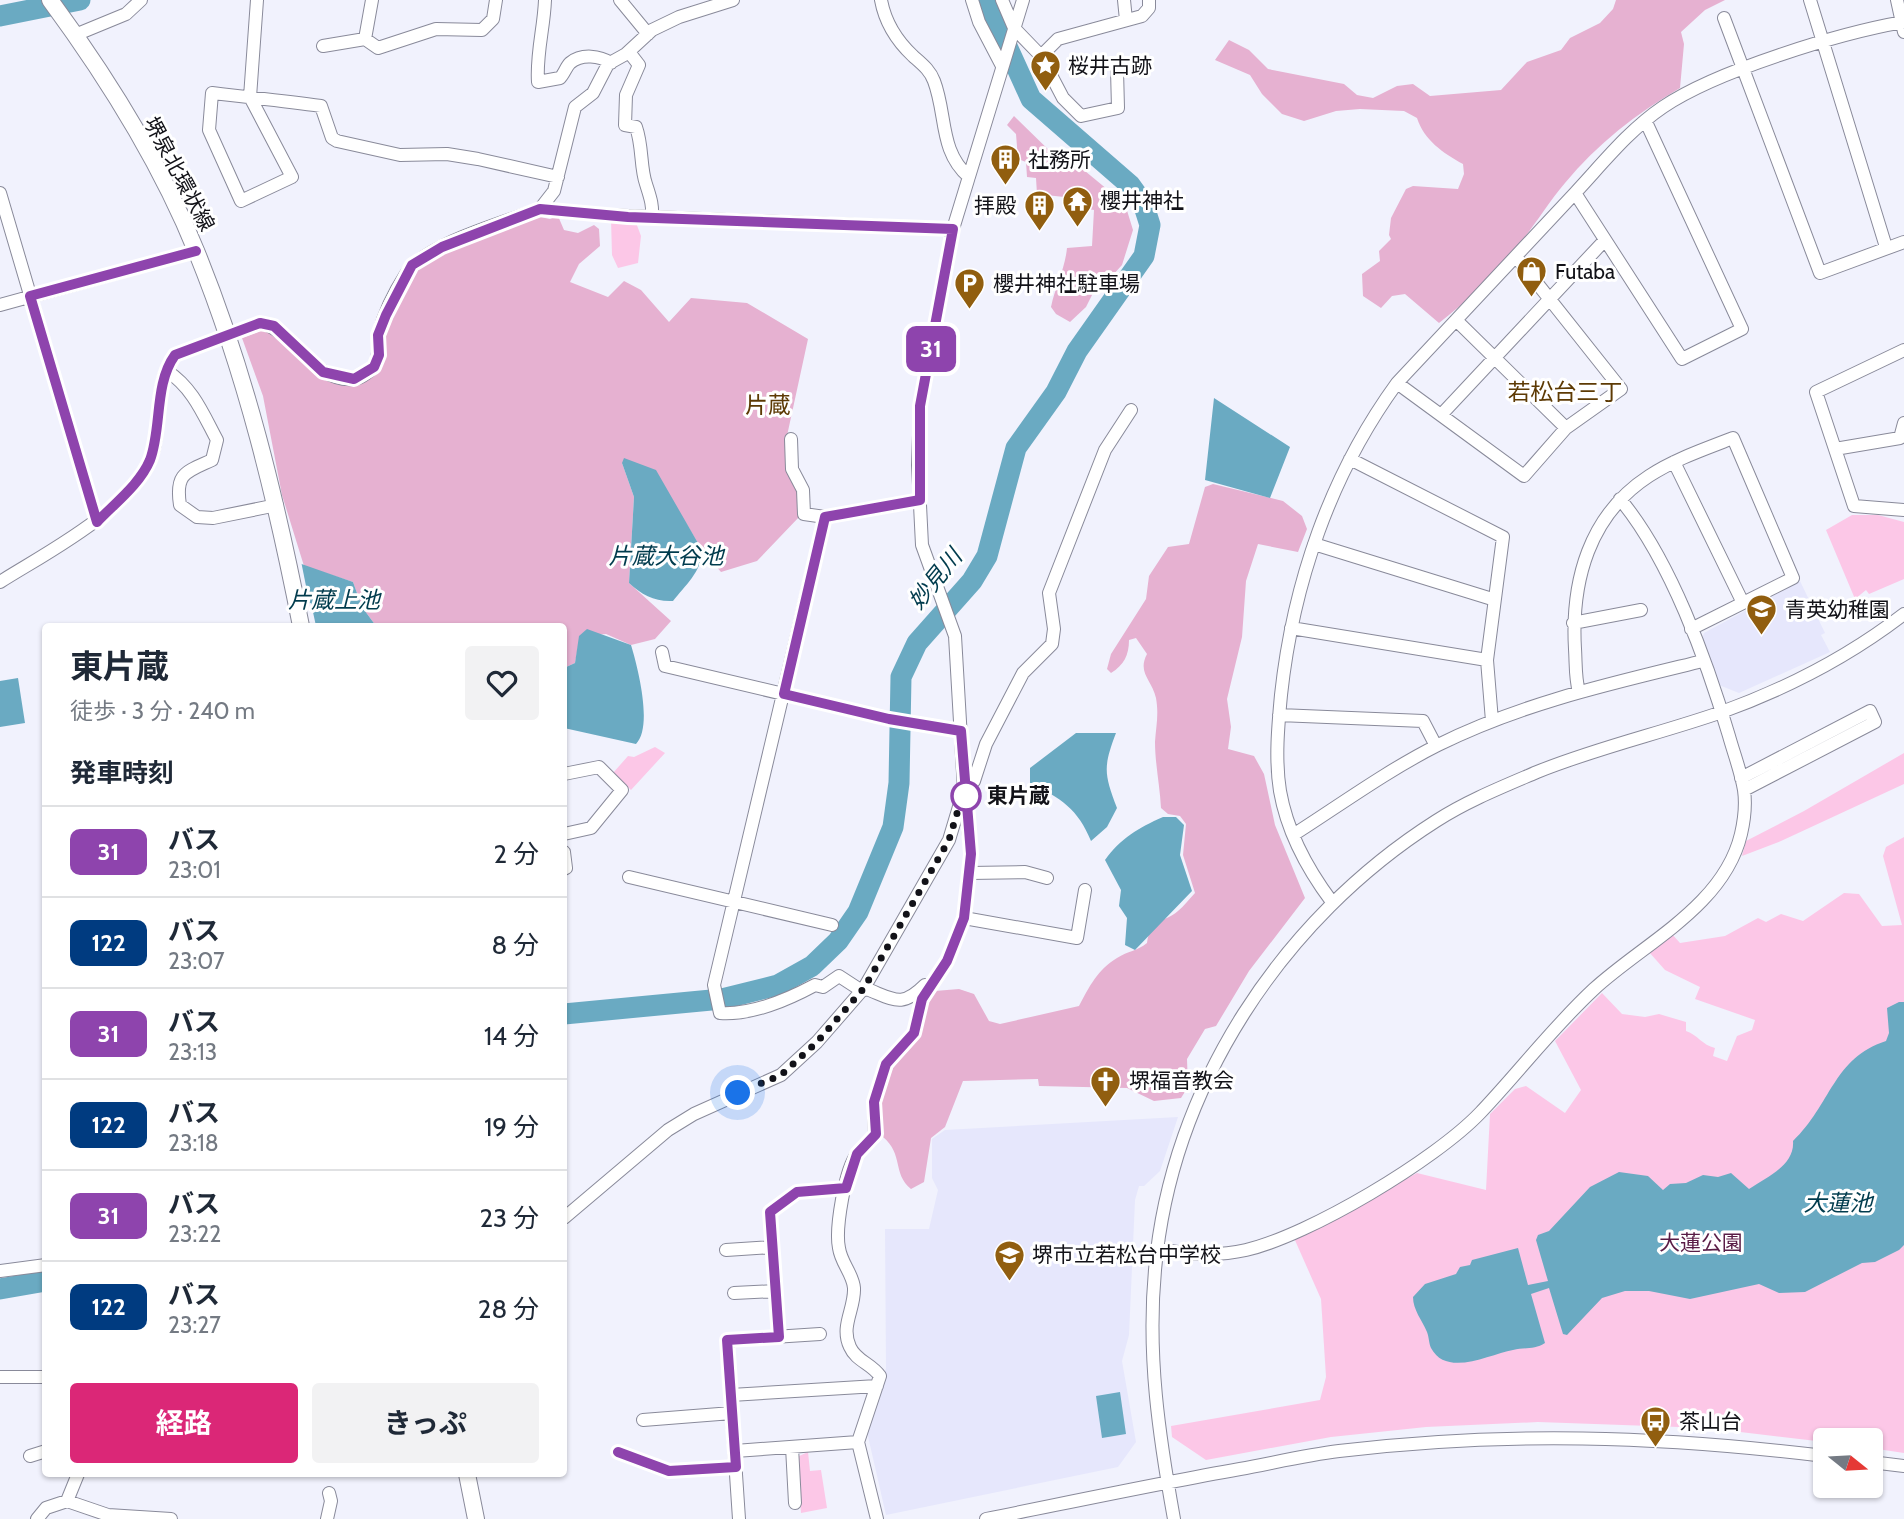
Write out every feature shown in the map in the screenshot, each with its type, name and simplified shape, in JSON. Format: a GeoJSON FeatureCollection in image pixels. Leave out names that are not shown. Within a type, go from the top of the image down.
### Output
{"type":"FeatureCollection","features":[{"type":"Feature","properties":{"kind":"main road","name":"堺泉北環状線"},"geometry":{"type":"LineString","coordinates":[[50,0],[75,35],[162,179],[196,251],[232,348],[278,511],[300,623]]}},
{"type":"Feature","properties":{"kind":"main road"},"geometry":{"type":"LineString","coordinates":[[468,1477],[476,1519]]}},
{"type":"Feature","properties":{"kind":"street"},"geometry":{"type":"LineString","coordinates":[[75,35],[126,14],[141,0]]}},
{"type":"Feature","properties":{"kind":"street"},"geometry":{"type":"LineString","coordinates":[[257,0],[250,97],[292,177],[241,201],[209,130],[212,93],[250,97],[321,106],[332,138],[337,141],[400,155],[447,154],[478,159],[558,177]]}},
{"type":"Feature","properties":{"kind":"street"},"geometry":{"type":"LineString","coordinates":[[365,39],[372,0]]}},
{"type":"Feature","properties":{"kind":"street"},"geometry":{"type":"LineString","coordinates":[[323,46],[365,39],[378,48],[436,29],[482,30],[493,19],[496,0]]}},
{"type":"Feature","properties":{"kind":"street"},"geometry":{"type":"LineString","coordinates":[[545,0],[544,23],[536,55],[538,82],[560,78],[571,62],[586,57],[599,56],[611,63]]}},
{"type":"Feature","properties":{"kind":"street"},"geometry":{"type":"LineString","coordinates":[[620,0],[648,34]]}},
{"type":"Feature","properties":{"kind":"street"},"geometry":{"type":"LineString","coordinates":[[540,209],[554,191],[575,107],[593,93],[611,63],[629,52],[648,34],[679,16],[733,0]]}},
{"type":"Feature","properties":{"kind":"street"},"geometry":{"type":"LineString","coordinates":[[881,0],[883,12],[897,39],[928,69],[935,82],[948,148],[955,164],[969,177]]}},
{"type":"Feature","properties":{"kind":"street"},"geometry":{"type":"LineString","coordinates":[[972,0],[979,22],[1003,64]]}},
{"type":"Feature","properties":{"kind":"street"},"geometry":{"type":"LineString","coordinates":[[1002,0],[1014,30],[1041,56],[1063,98],[1081,116],[1118,108],[1117,70]]}},
{"type":"Feature","properties":{"kind":"street"},"geometry":{"type":"LineString","coordinates":[[877,1519],[858,1441],[880,1376],[873,1366],[857,1358],[849,1346],[846,1330],[854,1286],[839,1250],[839,1228],[846,1188],[857,1154],[876,1134],[874,1102],[886,1064],[914,1033],[922,999],[955,943],[964,918],[970,873],[956,636],[922,545],[920,406],[953,229],[1023,0]]}},
{"type":"Feature","properties":{"kind":"street"},"geometry":{"type":"LineString","coordinates":[[1124,0],[1126,20]]}},
{"type":"Feature","properties":{"kind":"street"},"geometry":{"type":"LineString","coordinates":[[1041,56],[1058,40],[1142,16],[1149,8],[1149,0]]}},
{"type":"Feature","properties":{"kind":"street"},"geometry":{"type":"LineString","coordinates":[[1810,0],[1886,247]]}},
{"type":"Feature","properties":{"kind":"street"},"geometry":{"type":"LineString","coordinates":[[1332,902],[1293,835],[1280,791],[1277,749],[1279,715],[1291,628],[1314,544],[1350,459],[1397,383],[1517,258],[1621,143],[1664,107],[1744,70],[1823,43],[1869,28],[1903,26],[1897,0]]}},
{"type":"Feature","properties":{"kind":"street"},"geometry":{"type":"LineString","coordinates":[[1724,18],[1820,273],[1904,242]]}},
{"type":"Feature","properties":{"kind":"street"},"geometry":{"type":"LineString","coordinates":[[629,52],[639,65],[626,95],[625,125],[636,127],[642,145],[645,182],[653,203],[652,218]]}},
{"type":"Feature","properties":{"kind":"street"},"geometry":{"type":"LineString","coordinates":[[1575,192],[1682,359],[1742,329],[1646,122]]}},
{"type":"Feature","properties":{"kind":"street"},"geometry":{"type":"LineString","coordinates":[[0,193],[97,522]]}},
{"type":"Feature","properties":{"kind":"street"},"geometry":{"type":"LineString","coordinates":[[0,582],[97,522],[140,477],[149,463],[167,372],[175,355],[260,323],[274,326],[323,372],[354,379],[374,367],[382,325],[412,265],[442,247],[540,209],[652,218],[953,229]]}},
{"type":"Feature","properties":{"kind":"street"},"geometry":{"type":"LineString","coordinates":[[1441,415],[1604,241]]}},
{"type":"Feature","properties":{"kind":"street"},"geometry":{"type":"LineString","coordinates":[[0,305],[196,251]]}},
{"type":"Feature","properties":{"kind":"street"},"geometry":{"type":"LineString","coordinates":[[1397,383],[1524,476],[1566,428],[1621,389],[1517,258]]}},
{"type":"Feature","properties":{"kind":"street"},"geometry":{"type":"LineString","coordinates":[[1456,320],[1566,428]]}},
{"type":"Feature","properties":{"kind":"street"},"geometry":{"type":"LineString","coordinates":[[1904,350],[1816,392],[1854,506],[1904,510]]}},
{"type":"Feature","properties":{"kind":"street"},"geometry":{"type":"LineString","coordinates":[[167,372],[181,381],[195,397],[217,440],[212,460],[185,472],[177,486],[180,505],[197,517],[213,518],[278,511]]}},
{"type":"Feature","properties":{"kind":"street"},"geometry":{"type":"LineString","coordinates":[[567,1215],[674,1126],[781,1075],[817,1042],[863,990],[949,840],[964,790],[974,781],[986,744],[1023,673],[1052,644],[1054,629],[1049,593],[1105,450],[1131,410]]}},
{"type":"Feature","properties":{"kind":"street"},"geometry":{"type":"LineString","coordinates":[[1835,449],[1900,438],[1904,424]]}},
{"type":"Feature","properties":{"kind":"street"},"geometry":{"type":"LineString","coordinates":[[1579,692],[1573,623],[1574,600],[1582,564],[1594,535],[1620,499],[1648,477],[1674,462],[1733,438],[1793,578],[1691,629]]}},
{"type":"Feature","properties":{"kind":"street"},"geometry":{"type":"LineString","coordinates":[[791,439],[792,468],[803,490],[804,514],[825,517],[920,500]]}},
{"type":"Feature","properties":{"kind":"street"},"geometry":{"type":"LineString","coordinates":[[1350,459],[1503,537],[1492,599],[1487,660],[1492,720]]}},
{"type":"Feature","properties":{"kind":"street"},"geometry":{"type":"LineString","coordinates":[[1674,462],[1743,603]]}},
{"type":"Feature","properties":{"kind":"street"},"geometry":{"type":"LineString","coordinates":[[1157,1249],[1200,1255],[1247,1250],[1292,1233],[1346,1206],[1442,1147],[1480,1114],[1568,1013],[1701,901],[1715,886],[1734,857],[1742,832],[1742,784],[1721,712],[1691,629],[1642,525],[1620,499]]}},
{"type":"Feature","properties":{"kind":"street"},"geometry":{"type":"LineString","coordinates":[[825,517],[714,985],[720,1013],[732,1014],[785,1001],[816,985],[823,987],[839,976],[863,990],[902,1002],[910,1000],[940,970]]}},
{"type":"Feature","properties":{"kind":"street"},"geometry":{"type":"LineString","coordinates":[[1314,544],[1492,599]]}},
{"type":"Feature","properties":{"kind":"street"},"geometry":{"type":"LineString","coordinates":[[1573,623],[1641,610]]}},
{"type":"Feature","properties":{"kind":"street"},"geometry":{"type":"LineString","coordinates":[[1174,1519],[1153,1377],[1152,1306],[1157,1249],[1166,1198],[1178,1157],[1217,1059],[1262,985],[1332,902],[1436,821],[1479,797],[1578,757],[1772,693],[1833,663],[1904,614]]}},
{"type":"Feature","properties":{"kind":"street"},"geometry":{"type":"LineString","coordinates":[[1291,628],[1487,660]]}},
{"type":"Feature","properties":{"kind":"street"},"geometry":{"type":"LineString","coordinates":[[662,652],[665,666],[889,719],[961,731]]}},
{"type":"Feature","properties":{"kind":"street"},"geometry":{"type":"LineString","coordinates":[[1293,835],[1436,746],[1492,720],[1579,692],[1703,661]]}},
{"type":"Feature","properties":{"kind":"street"},"geometry":{"type":"LineString","coordinates":[[1870,711],[1875,722],[1742,784],[1870,711]]}},
{"type":"Feature","properties":{"kind":"street"},"geometry":{"type":"LineString","coordinates":[[1279,715],[1423,721],[1436,746]]}},
{"type":"Feature","properties":{"kind":"street"},"geometry":{"type":"LineString","coordinates":[[567,773],[599,767],[622,790],[591,828],[567,833]]}},
{"type":"Feature","properties":{"kind":"street"},"geometry":{"type":"LineString","coordinates":[[970,873],[1025,872],[1047,878]]}},
{"type":"Feature","properties":{"kind":"street"},"geometry":{"type":"LineString","coordinates":[[629,877],[832,925]]}},
{"type":"Feature","properties":{"kind":"street"},"geometry":{"type":"LineString","coordinates":[[964,918],[1077,939],[1085,890]]}},
{"type":"Feature","properties":{"kind":"street"},"geometry":{"type":"LineString","coordinates":[[779,1337],[770,1212],[797,1192],[846,1188]]}},
{"type":"Feature","properties":{"kind":"street"},"geometry":{"type":"LineString","coordinates":[[726,1250],[772,1247]]}},
{"type":"Feature","properties":{"kind":"street"},"geometry":{"type":"LineString","coordinates":[[0,1271],[42,1266]]}},
{"type":"Feature","properties":{"kind":"street"},"geometry":{"type":"LineString","coordinates":[[734,1293],[775,1291]]}},
{"type":"Feature","properties":{"kind":"street"},"geometry":{"type":"LineString","coordinates":[[730,1519],[739,1519],[727,1340],[820,1334]]}},
{"type":"Feature","properties":{"kind":"street"},"geometry":{"type":"LineString","coordinates":[[0,1377],[42,1377]]}},
{"type":"Feature","properties":{"kind":"street"},"geometry":{"type":"LineString","coordinates":[[731,1395],[877,1386]]}},
{"type":"Feature","properties":{"kind":"street"},"geometry":{"type":"LineString","coordinates":[[643,1420],[732,1413]]}},
{"type":"Feature","properties":{"kind":"street"},"geometry":{"type":"LineString","coordinates":[[986,1519],[1337,1451],[1540,1436],[1708,1442],[1813,1455]]}},
{"type":"Feature","properties":{"kind":"street"},"geometry":{"type":"LineString","coordinates":[[734,1451],[858,1441]]}},
{"type":"Feature","properties":{"kind":"street"},"geometry":{"type":"LineString","coordinates":[[792,1447],[795,1503]]}},
{"type":"Feature","properties":{"kind":"street"},"geometry":{"type":"LineString","coordinates":[[30,1456],[42,1452]]}},
{"type":"Feature","properties":{"kind":"street"},"geometry":{"type":"LineString","coordinates":[[618,1452],[669,1471],[736,1467]]}},
{"type":"Feature","properties":{"kind":"street"},"geometry":{"type":"LineString","coordinates":[[1883,1463],[1904,1466]]}},
{"type":"Feature","properties":{"kind":"street"},"geometry":{"type":"LineString","coordinates":[[67,1501],[77,1477]]}},
{"type":"Feature","properties":{"kind":"street"},"geometry":{"type":"LineString","coordinates":[[327,1519],[331,1501],[329,1493]]}},
{"type":"Feature","properties":{"kind":"street"},"geometry":{"type":"LineString","coordinates":[[37,1519],[46,1508],[67,1501],[108,1515],[171,1519]]}},
{"type":"Feature","properties":{"kind":"shaded area"},"geometry":{"type":"Polygon","coordinates":[[[1616,0],[1725,0],[1705,10],[1681,32],[1684,44],[1680,88],[1633,119],[1590,155],[1558,191],[1499,268],[1439,323],[1405,294],[1392,296],[1381,308],[1363,296],[1362,274],[1380,261],[1379,251],[1391,239],[1391,218],[1406,189],[1413,186],[1458,189],[1464,174],[1463,164],[1435,145],[1424,133],[1417,118],[1404,111],[1336,111],[1304,121],[1282,114],[1262,94],[1250,75],[1215,60],[1229,40],[1249,50],[1268,69],[1344,84],[1357,95],[1373,98],[1397,86],[1413,84],[1430,96],[1501,90],[1527,62],[1561,50],[1570,38],[1600,23],[1613,9],[1616,0]]]}},
{"type":"Feature","properties":{"kind":"shaded area"},"geometry":{"type":"Polygon","coordinates":[[[1014,116],[1057,158],[1085,171],[1125,204],[1133,230],[1122,265],[1112,276],[1098,283],[1086,307],[1070,322],[1056,314],[1051,307],[1067,248],[1092,246],[1094,210],[1065,205],[1064,197],[1037,194],[1036,178],[1027,177],[1026,162],[1018,159],[1016,134],[1007,125],[1014,116]]]}},
{"type":"Feature","properties":{"kind":"shaded area"},"geometry":{"type":"Polygon","coordinates":[[[535,216],[550,219],[558,216],[564,230],[578,233],[594,225],[599,229],[600,246],[579,264],[570,282],[608,297],[624,281],[641,290],[669,322],[691,298],[747,303],[808,339],[785,445],[799,495],[800,516],[757,561],[721,572],[702,550],[686,523],[622,463],[634,497],[629,583],[671,621],[655,639],[631,645],[606,634],[580,636],[575,663],[567,667],[567,623],[374,623],[362,607],[353,582],[304,566],[282,495],[263,396],[242,338],[263,330],[277,333],[345,383],[383,354],[393,312],[413,273],[452,250],[535,216]]]}},
{"type":"Feature","properties":{"kind":"shaded area"},"geometry":{"type":"Polygon","coordinates":[[[1213,484],[1283,501],[1302,516],[1307,529],[1298,552],[1258,544],[1246,581],[1242,637],[1227,699],[1231,727],[1228,749],[1254,756],[1264,774],[1275,825],[1305,898],[1249,971],[1216,1026],[1205,1029],[1187,1059],[1188,1087],[1181,1098],[1154,1101],[1127,1088],[1039,1086],[1038,1079],[963,1081],[945,1127],[931,1138],[924,1182],[911,1189],[902,1177],[894,1150],[883,1137],[880,1104],[893,1068],[918,1037],[926,1002],[935,991],[959,989],[974,994],[989,1021],[1000,1024],[1079,1006],[1104,967],[1147,943],[1151,928],[1173,915],[1195,893],[1183,855],[1186,824],[1180,816],[1168,814],[1161,808],[1155,750],[1157,704],[1144,672],[1147,654],[1136,638],[1129,640],[1127,655],[1119,667],[1111,673],[1107,669],[1111,654],[1146,599],[1149,576],[1168,547],[1189,544],[1205,487],[1213,484]]]}},
{"type":"Feature","properties":{"kind":"shaded area","name":"青英幼稚園"},"geometry":{"type":"Polygon","coordinates":[[[1800,581],[1825,633],[1821,635],[1830,652],[1739,693],[1719,685],[1702,639],[1704,633],[1800,581]]]}},
{"type":"Feature","properties":{"kind":"shaded area","name":"堺市立若松台中学校"},"geometry":{"type":"Polygon","coordinates":[[[1178,1117],[1160,1171],[1144,1186],[1139,1186],[1135,1200],[1129,1335],[1122,1361],[1136,1442],[1118,1467],[886,1515],[867,1432],[886,1368],[885,1229],[929,1229],[938,1190],[932,1178],[932,1139],[945,1130],[1178,1117]]]}},
{"type":"Feature","properties":{"kind":"green space"},"geometry":{"type":"Polygon","coordinates":[[[611,219],[635,220],[641,236],[638,263],[618,268],[612,255],[611,219]]]}},
{"type":"Feature","properties":{"kind":"green space"},"geometry":{"type":"Polygon","coordinates":[[[1852,515],[1878,515],[1904,522],[1904,579],[1869,594],[1866,590],[1855,599],[1826,530],[1852,515]]]}},
{"type":"Feature","properties":{"kind":"green space"},"geometry":{"type":"Polygon","coordinates":[[[655,747],[665,753],[631,790],[613,773],[628,756],[634,757],[655,747]]]}},
{"type":"Feature","properties":{"kind":"green space"},"geometry":{"type":"Polygon","coordinates":[[[1904,753],[1904,784],[1781,841],[1742,856],[1746,841],[1904,753]]]}},
{"type":"Feature","properties":{"kind":"green space","name":"大蓮公園"},"geometry":{"type":"Polygon","coordinates":[[[1904,837],[1904,1453],[1883,1450],[1883,1428],[1813,1428],[1813,1441],[1707,1428],[1538,1422],[1426,1427],[1331,1437],[1206,1460],[1172,1437],[1171,1426],[1320,1400],[1326,1377],[1321,1299],[1294,1238],[1417,1173],[1486,1190],[1490,1114],[1515,1089],[1526,1086],[1565,1113],[1581,1090],[1555,1041],[1602,993],[1622,1014],[1645,1017],[1659,1014],[1686,1022],[1686,1031],[1715,1048],[1713,1056],[1727,1061],[1737,1036],[1752,1030],[1755,1020],[1695,999],[1700,987],[1665,970],[1649,952],[1671,933],[1680,943],[1725,936],[1758,918],[1766,922],[1781,914],[1803,921],[1844,893],[1859,894],[1882,926],[1902,925],[1883,856],[1886,847],[1904,837]]]}},
{"type":"Feature","properties":{"kind":"green space"},"geometry":{"type":"Polygon","coordinates":[[[808,1452],[810,1471],[821,1470],[827,1508],[801,1513],[797,1457],[808,1452]]]}},
{"type":"Feature","properties":{"kind":"water"},"geometry":{"type":"Polygon","coordinates":[[[1214,398],[1290,447],[1270,498],[1205,480],[1214,398]]]}},
{"type":"Feature","properties":{"kind":"water","name":"片蔵大谷池"},"geometry":{"type":"Polygon","coordinates":[[[624,458],[656,470],[702,550],[700,564],[673,601],[649,597],[629,583],[634,497],[622,463],[624,458]]]}},
{"type":"Feature","properties":{"kind":"water","name":"片蔵上池"},"geometry":{"type":"Polygon","coordinates":[[[273,554],[353,582],[362,607],[374,623],[315,623],[311,603],[285,609],[273,554]]]}},
{"type":"Feature","properties":{"kind":"water"},"geometry":{"type":"Polygon","coordinates":[[[587,629],[631,645],[644,711],[641,736],[636,744],[567,729],[567,667],[575,663],[579,636],[587,629]]]}},
{"type":"Feature","properties":{"kind":"water"},"geometry":{"type":"Polygon","coordinates":[[[18,678],[25,723],[0,727],[0,681],[18,678]]]}},
{"type":"Feature","properties":{"kind":"water"},"geometry":{"type":"Polygon","coordinates":[[[1076,733],[1116,733],[1107,770],[1117,808],[1107,827],[1091,841],[1080,821],[1067,806],[1030,783],[1030,768],[1076,733]]]}},
{"type":"Feature","properties":{"kind":"water"},"geometry":{"type":"Polygon","coordinates":[[[1163,817],[1176,817],[1184,825],[1180,855],[1192,891],[1135,950],[1125,945],[1127,918],[1119,906],[1121,890],[1105,860],[1131,834],[1163,817]]]}},
{"type":"Feature","properties":{"kind":"water","name":"大蓮池"},"geometry":{"type":"Polygon","coordinates":[[[1904,1002],[1904,1245],[1899,1250],[1875,1262],[1862,1263],[1805,1292],[1779,1293],[1759,1284],[1690,1299],[1649,1291],[1625,1291],[1602,1298],[1567,1335],[1563,1334],[1549,1288],[1531,1294],[1545,1343],[1533,1348],[1458,1363],[1447,1362],[1438,1357],[1431,1348],[1427,1332],[1413,1302],[1413,1297],[1425,1284],[1456,1274],[1460,1267],[1470,1265],[1472,1260],[1518,1248],[1528,1285],[1548,1281],[1536,1240],[1538,1235],[1549,1231],[1590,1187],[1619,1172],[1648,1176],[1663,1190],[1670,1184],[1686,1183],[1703,1175],[1718,1177],[1731,1173],[1749,1189],[1771,1175],[1790,1157],[1793,1141],[1816,1113],[1843,1071],[1868,1049],[1886,1041],[1889,1033],[1887,1008],[1904,1002]]]}},
{"type":"Feature","properties":{"kind":"water"},"geometry":{"type":"Polygon","coordinates":[[[1120,1392],[1126,1434],[1102,1438],[1096,1396],[1120,1392]]]}},
{"type":"Feature","properties":{"kind":"pier"},"geometry":{"type":"Polygon","coordinates":[[[272,551],[301,561],[310,606],[283,611],[272,551]]]}},
{"type":"Feature","properties":{"kind":"waterway"},"geometry":{"type":"LineString","coordinates":[[0,16],[80,0]]}},
{"type":"Feature","properties":{"kind":"waterway","name":"妙見川"},"geometry":{"type":"LineString","coordinates":[[567,1014],[722,999],[778,985],[812,966],[838,941],[858,912],[893,827],[899,783],[901,677],[917,643],[972,581],[987,556],[1016,448],[1056,392],[1077,351],[1144,256],[1150,225],[1143,203],[1130,185],[1031,99],[986,0]]}},
{"type":"Feature","properties":{"kind":"waterway","name":"妙見川"},"geometry":{"type":"LineString","coordinates":[[0,1289],[42,1282]]}},
{"type":"Feature","properties":{"kind":"bus line","name":"31"},"geometry":{"type":"LineString","coordinates":[[196,251],[30,296],[97,522],[140,477],[149,463],[167,372],[175,355],[260,323],[274,326],[323,372],[354,379],[374,367],[379,355],[378,335],[394,295],[412,265],[442,247],[540,209],[628,217],[953,229],[920,406],[920,500],[825,517],[784,694],[889,719],[961,731],[971,854],[964,918],[947,961],[922,999],[914,1033],[891,1055],[886,1064],[874,1102],[876,1134],[857,1154],[846,1188],[797,1192],[770,1212],[779,1337],[727,1340],[736,1467],[669,1471],[618,1452]]}},
{"type":"Feature","properties":{"kind":"place","name":"桜井古跡"},"geometry":{"type":"Point","coordinates":[1045,93]}},
{"type":"Feature","properties":{"kind":"place","name":"社務所"},"geometry":{"type":"Point","coordinates":[1005,187]}},
{"type":"Feature","properties":{"kind":"place","name":"櫻井神社"},"geometry":{"type":"Point","coordinates":[1077,228]}},
{"type":"Feature","properties":{"kind":"place","name":"拝殿"},"geometry":{"type":"Point","coordinates":[1039,233]}},
{"type":"Feature","properties":{"kind":"place","name":"Futaba"},"geometry":{"type":"Point","coordinates":[1532,299]}},
{"type":"Feature","properties":{"kind":"place","name":"櫻井神社駐車場"},"geometry":{"type":"Point","coordinates":[970,311]}},
{"type":"Feature","properties":{"kind":"place","name":"青英幼稚園"},"geometry":{"type":"Point","coordinates":[1762,637]}},
{"type":"Feature","properties":{"kind":"place","name":"東片蔵"},"geometry":{"type":"Point","coordinates":[966,796]}},
{"type":"Feature","properties":{"kind":"place","name":"堺福音教会"},"geometry":{"type":"Point","coordinates":[1106,1108]}},
{"type":"Feature","properties":{"kind":"place","name":"堺市立若松台中学校"},"geometry":{"type":"Point","coordinates":[1009,1282]}},
{"type":"Feature","properties":{"kind":"place","name":"茶山台"},"geometry":{"type":"Point","coordinates":[1656,1449]}},
{"type":"Feature","properties":{"kind":"district","name":"若松台三丁"},"geometry":{"type":"Point","coordinates":[1565,392]}},
{"type":"Feature","properties":{"kind":"district","name":"片蔵"},"geometry":{"type":"Point","coordinates":[768,405]}},
{"type":"Feature","properties":{"kind":"route"},"geometry":{"type":"LineString","coordinates":[[738,1093],[781,1075],[817,1042],[864,988],[949,840],[964,790],[966,796]]}}]}
